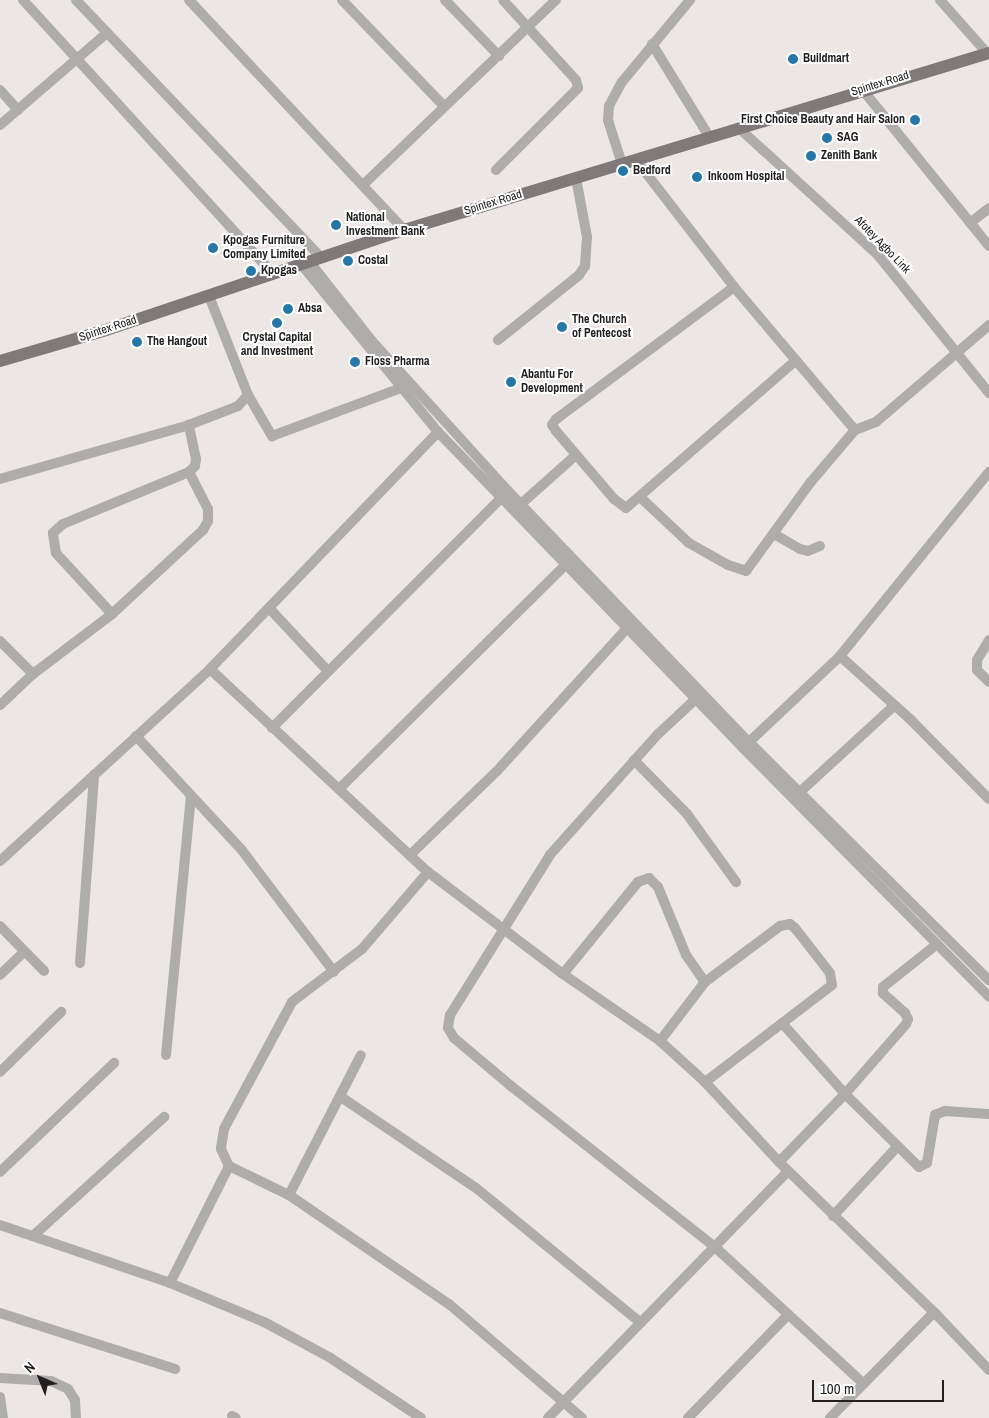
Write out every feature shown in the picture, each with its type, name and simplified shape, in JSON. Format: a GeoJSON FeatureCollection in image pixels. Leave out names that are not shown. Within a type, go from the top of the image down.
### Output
{"type":"FeatureCollection","features":[{"type":"Feature","properties":{"kind":"main road","name":"Spintex Road"},"geometry":{"type":"LineString","coordinates":[[0,361],[106,330],[404,230],[710,138],[862,89],[988,53]]}},
{"type":"Feature","properties":{"kind":"street"},"geometry":{"type":"LineString","coordinates":[[23,0],[273,274]]}},
{"type":"Feature","properties":{"kind":"street"},"geometry":{"type":"LineString","coordinates":[[76,0],[321,257]]}},
{"type":"Feature","properties":{"kind":"street"},"geometry":{"type":"LineString","coordinates":[[189,0],[364,184],[404,230]]}},
{"type":"Feature","properties":{"kind":"street"},"geometry":{"type":"LineString","coordinates":[[342,0],[444,106]]}},
{"type":"Feature","properties":{"kind":"street"},"geometry":{"type":"LineString","coordinates":[[445,0],[499,56]]}},
{"type":"Feature","properties":{"kind":"street"},"geometry":{"type":"LineString","coordinates":[[496,170],[578,88],[576,80],[503,0]]}},
{"type":"Feature","properties":{"kind":"street"},"geometry":{"type":"LineString","coordinates":[[364,184],[556,0]]}},
{"type":"Feature","properties":{"kind":"street"},"geometry":{"type":"LineString","coordinates":[[940,0],[988,53]]}},
{"type":"Feature","properties":{"kind":"street"},"geometry":{"type":"LineString","coordinates":[[622,164],[608,120],[609,106],[622,82],[685,2]]}},
{"type":"Feature","properties":{"kind":"street"},"geometry":{"type":"LineString","coordinates":[[0,125],[107,33]]}},
{"type":"Feature","properties":{"kind":"street"},"geometry":{"type":"LineString","coordinates":[[652,44],[710,138]]}},
{"type":"Feature","properties":{"kind":"street"},"geometry":{"type":"LineString","coordinates":[[862,89],[989,246]]}},
{"type":"Feature","properties":{"kind":"street"},"geometry":{"type":"LineString","coordinates":[[0,90],[18,110]]}},
{"type":"Feature","properties":{"kind":"street","name":"Afotey Agbo Link"},"geometry":{"type":"LineString","coordinates":[[740,128],[878,256],[989,393]]}},
{"type":"Feature","properties":{"kind":"street"},"geometry":{"type":"LineString","coordinates":[[636,160],[734,287],[855,430]]}},
{"type":"Feature","properties":{"kind":"street"},"geometry":{"type":"LineString","coordinates":[[498,340],[579,275],[585,266],[587,237],[576,178]]}},
{"type":"Feature","properties":{"kind":"street"},"geometry":{"type":"LineString","coordinates":[[970,223],[989,208]]}},
{"type":"Feature","properties":{"kind":"street"},"geometry":{"type":"LineString","coordinates":[[305,263],[401,388],[438,432],[628,627],[699,695]]}},
{"type":"Feature","properties":{"kind":"street"},"geometry":{"type":"LineString","coordinates":[[305,263],[413,388],[521,504],[746,745],[989,997]]}},
{"type":"Feature","properties":{"kind":"street"},"geometry":{"type":"LineString","coordinates":[[734,287],[553,422],[553,427],[621,506],[630,506],[795,361]]}},
{"type":"Feature","properties":{"kind":"street"},"geometry":{"type":"LineString","coordinates":[[208,296],[248,395],[272,436],[401,388]]}},
{"type":"Feature","properties":{"kind":"street"},"geometry":{"type":"LineString","coordinates":[[640,497],[682,537],[741,571],[750,568],[810,483],[855,430],[876,422],[956,351],[989,325]]}},
{"type":"Feature","properties":{"kind":"street"},"geometry":{"type":"LineString","coordinates":[[0,479],[190,425],[235,408],[248,395]]}},
{"type":"Feature","properties":{"kind":"street"},"geometry":{"type":"LineString","coordinates":[[112,614],[56,553],[53,533],[63,524],[189,472],[196,466],[190,425]]}},
{"type":"Feature","properties":{"kind":"street"},"geometry":{"type":"LineString","coordinates":[[0,861],[210,669],[438,432]]}},
{"type":"Feature","properties":{"kind":"street"},"geometry":{"type":"LineString","coordinates":[[521,504],[576,455]]}},
{"type":"Feature","properties":{"kind":"street"},"geometry":{"type":"LineString","coordinates":[[0,705],[33,674],[112,614],[203,530],[208,522],[208,509],[189,472]]}},
{"type":"Feature","properties":{"kind":"street"},"geometry":{"type":"LineString","coordinates":[[746,745],[840,656],[989,472]]}},
{"type":"Feature","properties":{"kind":"street"},"geometry":{"type":"LineString","coordinates":[[272,728],[327,670],[502,497]]}},
{"type":"Feature","properties":{"kind":"street"},"geometry":{"type":"LineString","coordinates":[[774,534],[800,549],[808,551],[820,546]]}},
{"type":"Feature","properties":{"kind":"street"},"geometry":{"type":"LineString","coordinates":[[339,788],[567,563]]}},
{"type":"Feature","properties":{"kind":"street"},"geometry":{"type":"LineString","coordinates":[[269,608],[327,670]]}},
{"type":"Feature","properties":{"kind":"street"},"geometry":{"type":"LineString","coordinates":[[410,855],[497,771],[628,627]]}},
{"type":"Feature","properties":{"kind":"street"},"geometry":{"type":"LineString","coordinates":[[989,640],[977,660],[978,670],[989,682]]}},
{"type":"Feature","properties":{"kind":"street"},"geometry":{"type":"LineString","coordinates":[[0,641],[33,674]]}},
{"type":"Feature","properties":{"kind":"street"},"geometry":{"type":"LineString","coordinates":[[840,656],[895,705],[989,798]]}},
{"type":"Feature","properties":{"kind":"street"},"geometry":{"type":"LineString","coordinates":[[210,669],[428,872],[505,932],[660,1041],[705,1082],[778,1162],[934,1312],[989,1370]]}},
{"type":"Feature","properties":{"kind":"street"},"geometry":{"type":"LineString","coordinates":[[699,695],[634,760],[550,855],[505,932],[450,1016],[448,1028],[454,1038],[715,1247],[787,1316],[864,1384]]}},
{"type":"Feature","properties":{"kind":"street"},"geometry":{"type":"LineString","coordinates":[[801,791],[895,705]]}},
{"type":"Feature","properties":{"kind":"street"},"geometry":{"type":"LineString","coordinates":[[136,736],[241,849],[334,972]]}},
{"type":"Feature","properties":{"kind":"street"},"geometry":{"type":"LineString","coordinates":[[746,745],[801,791],[989,980]]}},
{"type":"Feature","properties":{"kind":"street"},"geometry":{"type":"LineString","coordinates":[[634,760],[687,814],[736,882]]}},
{"type":"Feature","properties":{"kind":"street"},"geometry":{"type":"LineString","coordinates":[[80,963],[94,775]]}},
{"type":"Feature","properties":{"kind":"street"},"geometry":{"type":"LineString","coordinates":[[166,1055],[191,795]]}},
{"type":"Feature","properties":{"kind":"street"},"geometry":{"type":"LineString","coordinates":[[428,872],[362,949],[334,972],[304,990],[280,1018],[224,1129],[221,1149],[230,1166],[289,1195],[449,1304],[582,1418]]}},
{"type":"Feature","properties":{"kind":"street"},"geometry":{"type":"LineString","coordinates":[[563,974],[638,882],[649,878],[658,888],[686,955],[705,982]]}},
{"type":"Feature","properties":{"kind":"street"},"geometry":{"type":"LineString","coordinates":[[660,1041],[705,982],[774,930],[784,924],[790,924],[830,972],[833,982],[705,1082]]}},
{"type":"Feature","properties":{"kind":"street"},"geometry":{"type":"LineString","coordinates":[[0,926],[44,971]]}},
{"type":"Feature","properties":{"kind":"street"},"geometry":{"type":"LineString","coordinates":[[778,1162],[846,1094],[908,1019],[883,993],[882,987],[937,944]]}},
{"type":"Feature","properties":{"kind":"street"},"geometry":{"type":"LineString","coordinates":[[0,975],[24,952]]}},
{"type":"Feature","properties":{"kind":"street"},"geometry":{"type":"LineString","coordinates":[[0,1072],[61,1012]]}},
{"type":"Feature","properties":{"kind":"street"},"geometry":{"type":"LineString","coordinates":[[782,1023],[846,1094],[919,1167],[924,1166],[935,1115],[945,1110],[989,1114]]}},
{"type":"Feature","properties":{"kind":"street"},"geometry":{"type":"LineString","coordinates":[[289,1195],[361,1055]]}},
{"type":"Feature","properties":{"kind":"street"},"geometry":{"type":"LineString","coordinates":[[0,1172],[114,1063]]}},
{"type":"Feature","properties":{"kind":"street"},"geometry":{"type":"LineString","coordinates":[[341,1097],[476,1188],[641,1323]]}},
{"type":"Feature","properties":{"kind":"street"},"geometry":{"type":"LineString","coordinates":[[34,1235],[164,1117]]}},
{"type":"Feature","properties":{"kind":"street"},"geometry":{"type":"LineString","coordinates":[[833,1216],[897,1146]]}},
{"type":"Feature","properties":{"kind":"street"},"geometry":{"type":"LineString","coordinates":[[170,1283],[230,1166]]}},
{"type":"Feature","properties":{"kind":"street"},"geometry":{"type":"LineString","coordinates":[[548,1418],[788,1172]]}},
{"type":"Feature","properties":{"kind":"street"},"geometry":{"type":"LineString","coordinates":[[0,1225],[34,1235],[170,1283],[264,1322],[329,1357],[421,1418]]}},
{"type":"Feature","properties":{"kind":"street"},"geometry":{"type":"LineString","coordinates":[[830,1418],[934,1312]]}},
{"type":"Feature","properties":{"kind":"street"},"geometry":{"type":"LineString","coordinates":[[0,1313],[175,1368]]}},
{"type":"Feature","properties":{"kind":"street"},"geometry":{"type":"LineString","coordinates":[[688,1418],[787,1316]]}},
{"type":"Feature","properties":{"kind":"street"},"geometry":{"type":"LineString","coordinates":[[0,1378],[52,1381],[68,1389],[75,1400],[76,1418]]}},
{"type":"Feature","properties":{"kind":"street"},"geometry":{"type":"LineString","coordinates":[[0,1397],[3,1418]]}},
{"type":"Feature","properties":{"kind":"place","name":"Buildmart"},"geometry":{"type":"Point","coordinates":[793,59]}},
{"type":"Feature","properties":{"kind":"place","name":"First Choice Beauty and Hair Salon"},"geometry":{"type":"Point","coordinates":[915,120]}},
{"type":"Feature","properties":{"kind":"place","name":"SAG"},"geometry":{"type":"Point","coordinates":[827,138]}},
{"type":"Feature","properties":{"kind":"place","name":"Zenith Bank"},"geometry":{"type":"Point","coordinates":[811,156]}},
{"type":"Feature","properties":{"kind":"place","name":"Bedford"},"geometry":{"type":"Point","coordinates":[623,171]}},
{"type":"Feature","properties":{"kind":"place","name":"Inkoom Hospital"},"geometry":{"type":"Point","coordinates":[697,177]}},
{"type":"Feature","properties":{"kind":"place","name":"National Investment Bank"},"geometry":{"type":"Point","coordinates":[336,225]}},
{"type":"Feature","properties":{"kind":"place","name":"Kpogas Furniture Company Limited"},"geometry":{"type":"Point","coordinates":[213,248]}},
{"type":"Feature","properties":{"kind":"place","name":"Costal"},"geometry":{"type":"Point","coordinates":[348,261]}},
{"type":"Feature","properties":{"kind":"place","name":"Kpogas"},"geometry":{"type":"Point","coordinates":[251,271]}},
{"type":"Feature","properties":{"kind":"place","name":"Absa"},"geometry":{"type":"Point","coordinates":[288,309]}},
{"type":"Feature","properties":{"kind":"place","name":"Crystal Capital and Investment"},"geometry":{"type":"Point","coordinates":[277,323]}},
{"type":"Feature","properties":{"kind":"place","name":"The Church of Pentecost"},"geometry":{"type":"Point","coordinates":[562,327]}},
{"type":"Feature","properties":{"kind":"place","name":"The Hangout"},"geometry":{"type":"Point","coordinates":[137,342]}},
{"type":"Feature","properties":{"kind":"place","name":"Floss Pharma"},"geometry":{"type":"Point","coordinates":[355,362]}},
{"type":"Feature","properties":{"kind":"place","name":"Abantu For Development"},"geometry":{"type":"Point","coordinates":[511,382]}}]}
